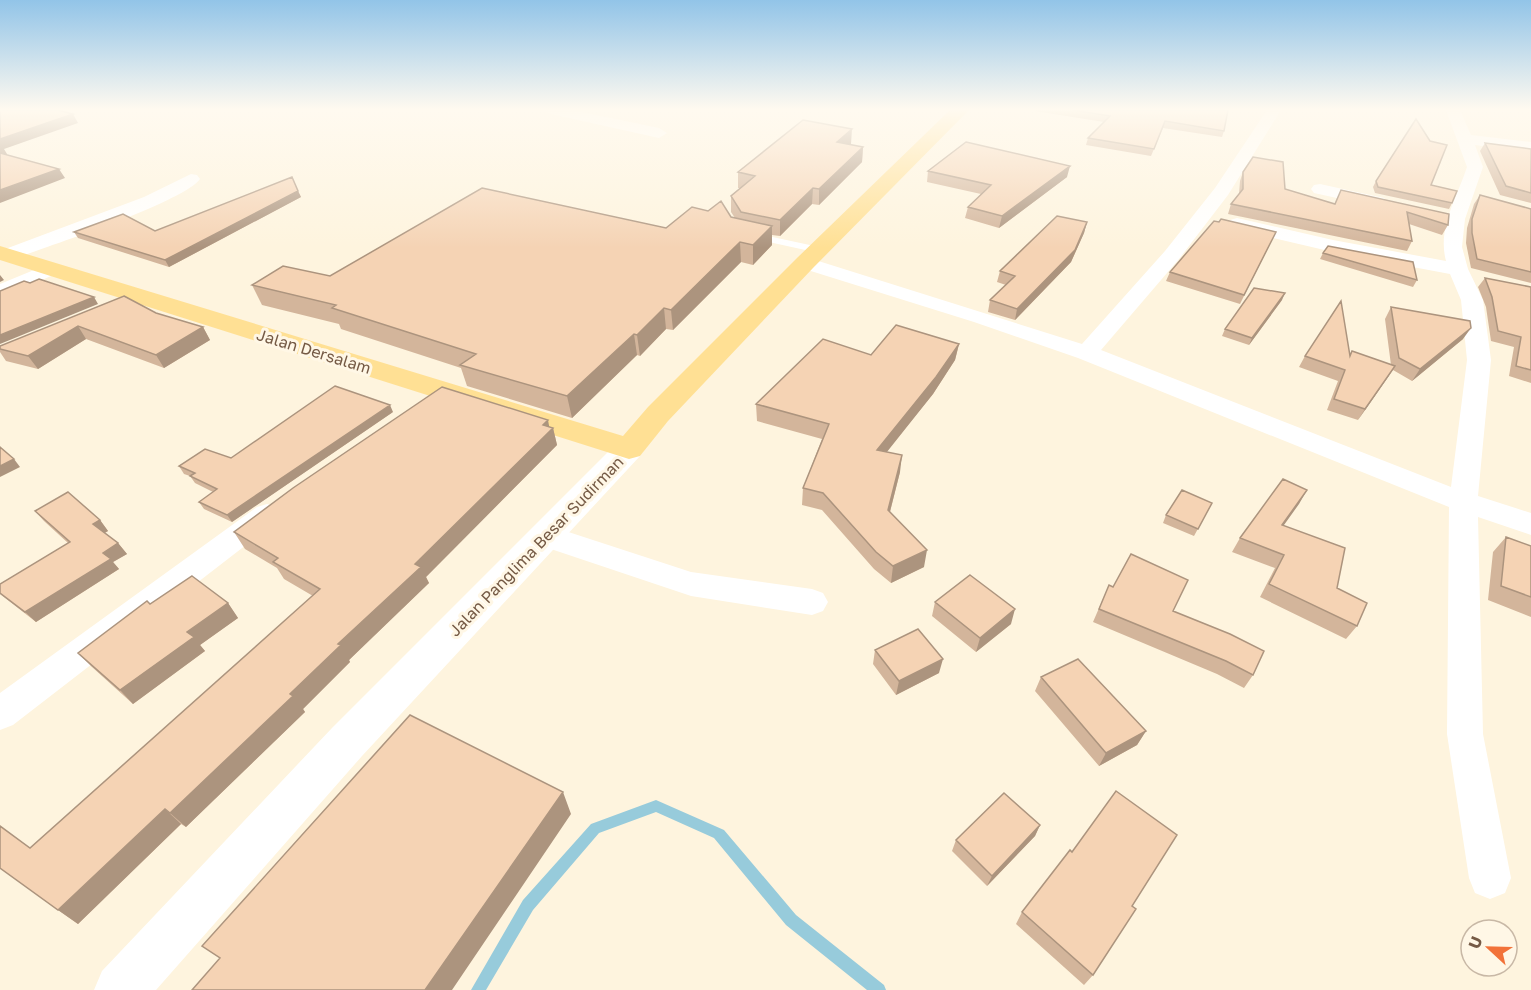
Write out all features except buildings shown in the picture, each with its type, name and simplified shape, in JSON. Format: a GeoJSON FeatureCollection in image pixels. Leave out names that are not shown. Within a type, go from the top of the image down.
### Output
{"type":"FeatureCollection","features":[{"type":"Feature","properties":{"kind":"main road","name":"Jalan Panglima Besar Sudirman"},"geometry":{"type":"LineString","coordinates":[[121,990],[347,742],[547,536],[629,449],[658,414],[913,156]]}},
{"type":"Feature","properties":{"kind":"main road","name":"Jalan Dersalam"},"geometry":{"type":"LineString","coordinates":[[4,254],[629,449]]}},
{"type":"Feature","properties":{"kind":"street"},"geometry":{"type":"LineString","coordinates":[[1086,353],[1172,255],[1222,191],[1244,156]]}},
{"type":"Feature","properties":{"kind":"street"},"geometry":{"type":"LineString","coordinates":[[1471,156],[1475,167],[1456,219],[1452,247],[1472,300],[1479,360],[1463,503],[1465,734],[1490,878]]}},
{"type":"Feature","properties":{"kind":"street"},"geometry":{"type":"LineString","coordinates":[[4,254],[150,201],[181,187],[191,179]]}},
{"type":"Feature","properties":{"kind":"street"},"geometry":{"type":"LineString","coordinates":[[1320,189],[1399,206]]}},
{"type":"Feature","properties":{"kind":"street"},"geometry":{"type":"LineString","coordinates":[[1467,194],[1488,200]]}},
{"type":"Feature","properties":{"kind":"street"},"geometry":{"type":"LineString","coordinates":[[1434,214],[1456,219]]}},
{"type":"Feature","properties":{"kind":"street"},"geometry":{"type":"LineString","coordinates":[[1202,216],[1460,272],[1485,280]]}},
{"type":"Feature","properties":{"kind":"street"},"geometry":{"type":"LineString","coordinates":[[812,256],[1086,353],[1463,503],[1531,524]]}},
{"type":"Feature","properties":{"kind":"street"},"geometry":{"type":"LineString","coordinates":[[0,292],[51,269]]}},
{"type":"Feature","properties":{"kind":"street"},"geometry":{"type":"LineString","coordinates":[[105,309],[137,296]]}},
{"type":"Feature","properties":{"kind":"street"},"geometry":{"type":"LineString","coordinates":[[415,411],[444,392]]}},
{"type":"Feature","properties":{"kind":"street"},"geometry":{"type":"LineString","coordinates":[[0,714],[291,495]]}},
{"type":"Feature","properties":{"kind":"street"},"geometry":{"type":"LineString","coordinates":[[547,536],[691,584],[812,602]]}},
{"type":"Feature","properties":{"kind":"lane"},"geometry":{"type":"LineString","coordinates":[[740,233],[812,256]]}},
{"type":"Feature","properties":{"kind":"waterway"},"geometry":{"type":"LineString","coordinates":[[478,990],[528,905],[595,828],[656,806],[719,834],[791,920],[879,990]]}}]}
